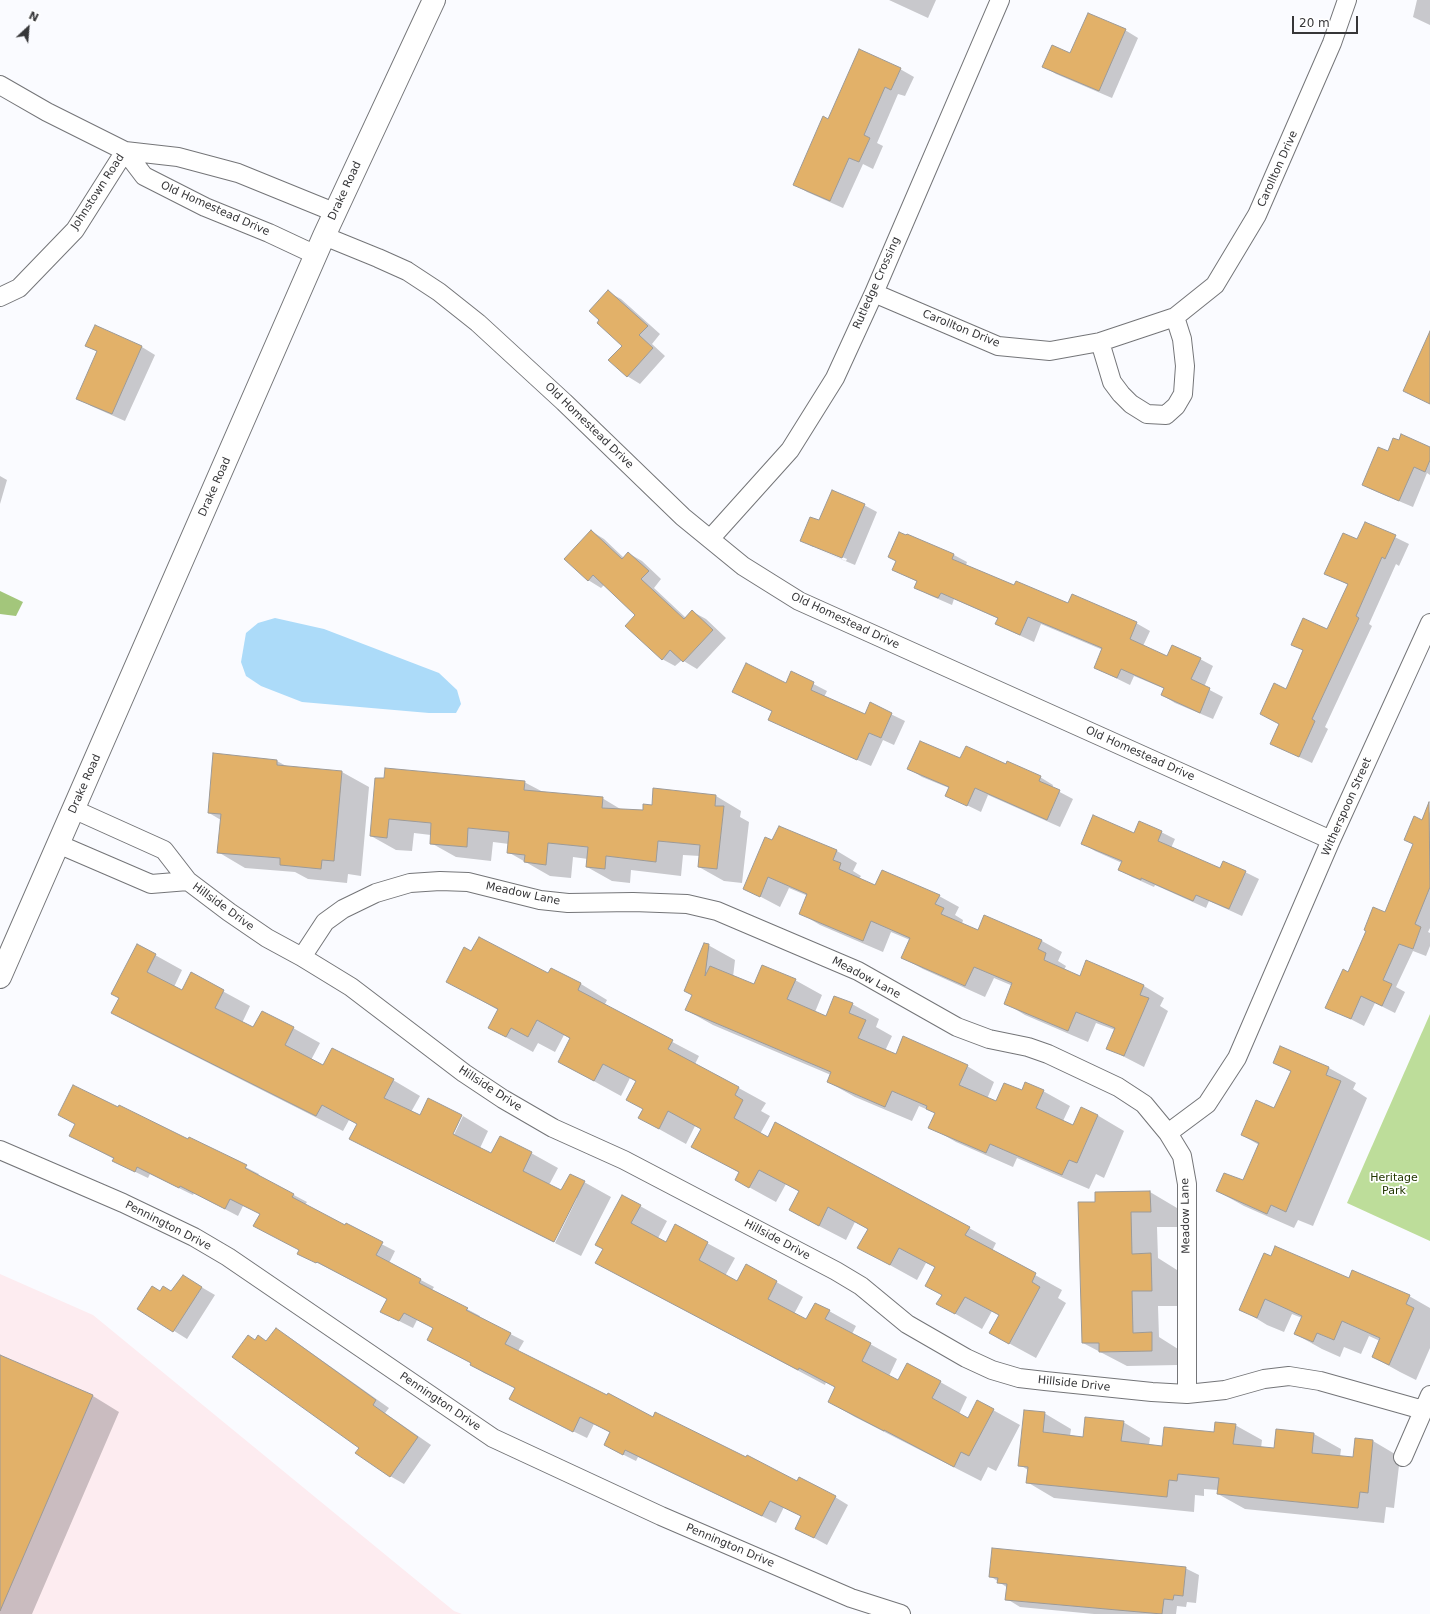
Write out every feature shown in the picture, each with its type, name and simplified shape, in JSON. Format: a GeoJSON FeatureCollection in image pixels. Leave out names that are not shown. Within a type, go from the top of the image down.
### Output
{"type":"FeatureCollection","features":[{"type":"Feature","properties":{"kind":"street","name":"Drake Road"},"geometry":{"type":"LineString","coordinates":[[0,977],[73,809],[90,774],[334,212],[434,0]]}},
{"type":"Feature","properties":{"kind":"street","name":"Rutledge Crossing"},"geometry":{"type":"LineString","coordinates":[[710,539],[790,450],[835,378],[874,293],[1000,0]]}},
{"type":"Feature","properties":{"kind":"street","name":"Carollton Drive"},"geometry":{"type":"LineString","coordinates":[[874,293],[998,346],[1050,351],[1100,342],[1175,316],[1215,285],[1257,216],[1332,43],[1347,0]]}},
{"type":"Feature","properties":{"kind":"street","name":"Old Homestead Drive"},"geometry":{"type":"LineString","coordinates":[[0,85],[47,112],[125,151],[178,157],[238,173],[334,212]]}},
{"type":"Feature","properties":{"kind":"street","name":"Old Homestead Drive"},"geometry":{"type":"LineString","coordinates":[[125,151],[144,176],[205,207],[269,233],[378,258],[407,271],[438,292],[478,323],[564,402],[683,517],[743,566],[799,601],[1331,840]]}},
{"type":"Feature","properties":{"kind":"street","name":"Johnstown Road"},"geometry":{"type":"LineString","coordinates":[[0,297],[19,288],[75,230],[125,151]]}},
{"type":"Feature","properties":{"kind":"street"},"geometry":{"type":"LineString","coordinates":[[1100,342],[1112,382],[1121,394],[1131,404],[1147,414],[1166,414],[1176,406],[1182,394],[1185,366],[1182,338],[1175,316]]}},
{"type":"Feature","properties":{"kind":"street","name":"Witherspoon Street"},"geometry":{"type":"LineString","coordinates":[[1168,1133],[1207,1104],[1237,1058],[1331,840],[1430,623]]}},
{"type":"Feature","properties":{"kind":"street","name":"Hillside Drive"},"geometry":{"type":"LineString","coordinates":[[73,809],[164,850],[188,881],[229,912],[261,934],[351,987],[464,1073],[503,1099],[553,1128],[624,1160],[836,1271],[861,1286],[907,1324],[966,1358],[992,1370],[1019,1378],[1152,1392],[1187,1394],[1225,1390],[1264,1379],[1289,1376],[1320,1380],[1427,1402]]}},
{"type":"Feature","properties":{"kind":"street","name":"Hillside Drive"},"geometry":{"type":"LineString","coordinates":[[58,844],[151,884],[188,881]]}},
{"type":"Feature","properties":{"kind":"street","name":"Meadow Lane"},"geometry":{"type":"LineString","coordinates":[[302,957],[325,922],[343,909],[376,893],[410,883],[440,881],[468,882],[540,900],[568,903],[633,902],[687,904],[717,911],[858,971],[957,1027],[989,1039],[1028,1047],[1048,1054],[1111,1084],[1144,1104],[1168,1133],[1182,1156],[1187,1184],[1187,1394]]}},
{"type":"Feature","properties":{"kind":"street","name":"Pennington Drive"},"geometry":{"type":"LineString","coordinates":[[0,1150],[123,1203],[194,1237],[228,1257],[494,1438],[661,1516],[829,1589],[851,1598],[901,1614]]}},
{"type":"Feature","properties":{"kind":"street"},"geometry":{"type":"LineString","coordinates":[[1403,1457],[1427,1402]]}},
{"type":"Feature","properties":{"kind":"shaded area"},"geometry":{"type":"Polygon","coordinates":[[[0,1274],[93,1315],[454,1611],[462,1614],[0,1614],[0,1274]]]}},
{"type":"Feature","properties":{"kind":"green space"},"geometry":{"type":"Polygon","coordinates":[[[0,591],[23,602],[16,616],[0,614],[0,591]]]}},
{"type":"Feature","properties":{"kind":"green space","name":"Heritage Park"},"geometry":{"type":"Polygon","coordinates":[[[1430,1014],[1430,1241],[1347,1203],[1430,1014]]]}},
{"type":"Feature","properties":{"kind":"water"},"geometry":{"type":"Polygon","coordinates":[[[275,618],[324,629],[439,673],[457,690],[461,704],[456,713],[429,713],[302,702],[261,686],[246,676],[241,662],[246,633],[258,623],[275,618]]]}},
{"type":"Feature","properties":{"kind":"building"},"geometry":{"type":"Polygon","coordinates":[[[1088,13],[1126,29],[1099,91],[1042,67],[1052,45],[1070,53],[1088,13]]]}},
{"type":"Feature","properties":{"kind":"building"},"geometry":{"type":"Polygon","coordinates":[[[859,49],[901,68],[891,90],[885,87],[864,135],[870,138],[859,162],[849,158],[830,201],[793,185],[823,116],[828,119],[859,49]]]}},
{"type":"Feature","properties":{"kind":"building"},"geometry":{"type":"Polygon","coordinates":[[[608,290],[648,326],[639,335],[653,348],[627,377],[608,360],[622,346],[597,323],[599,320],[589,311],[608,290]]]}},
{"type":"Feature","properties":{"kind":"building"},"geometry":{"type":"Polygon","coordinates":[[[95,325],[142,346],[112,414],[76,399],[97,351],[85,346],[95,325]]]}},
{"type":"Feature","properties":{"kind":"building"},"geometry":{"type":"Polygon","coordinates":[[[1430,331],[1430,404],[1403,391],[1430,331]]]}},
{"type":"Feature","properties":{"kind":"building"},"geometry":{"type":"Polygon","coordinates":[[[1401,434],[1430,447],[1430,460],[1425,472],[1414,467],[1399,501],[1362,485],[1378,447],[1388,451],[1393,438],[1399,440],[1401,434]]]}},
{"type":"Feature","properties":{"kind":"building"},"geometry":{"type":"Polygon","coordinates":[[[832,490],[865,504],[842,558],[800,541],[810,517],[819,520],[832,490]]]}},
{"type":"Feature","properties":{"kind":"building"},"geometry":{"type":"Polygon","coordinates":[[[1365,522],[1396,535],[1385,559],[1382,557],[1356,616],[1359,618],[1312,719],[1315,721],[1299,757],[1270,744],[1279,724],[1260,714],[1274,683],[1286,689],[1303,650],[1291,645],[1303,618],[1327,629],[1348,584],[1324,574],[1343,533],[1357,539],[1365,522]]]}},
{"type":"Feature","properties":{"kind":"building"},"geometry":{"type":"Polygon","coordinates":[[[591,530],[622,559],[628,552],[649,571],[641,579],[684,619],[692,610],[713,630],[683,662],[670,650],[662,660],[625,626],[635,615],[593,575],[588,581],[564,559],[591,530]]]}},
{"type":"Feature","properties":{"kind":"building"},"geometry":{"type":"Polygon","coordinates":[[[899,532],[954,554],[952,559],[1014,585],[1016,581],[1068,603],[1072,594],[1137,622],[1130,639],[1167,656],[1172,645],[1201,658],[1191,679],[1210,688],[1200,713],[1161,695],[1164,688],[1121,669],[1117,678],[1094,668],[1102,648],[1028,617],[1020,635],[995,624],[998,618],[941,593],[938,598],[914,588],[917,581],[892,570],[896,561],[888,557],[899,532]]]}},
{"type":"Feature","properties":{"kind":"building"},"geometry":{"type":"Polygon","coordinates":[[[746,663],[786,683],[791,671],[814,682],[811,690],[865,714],[870,702],[892,713],[881,738],[869,733],[857,760],[768,720],[772,711],[732,692],[746,663]]]}},
{"type":"Feature","properties":{"kind":"building"},"geometry":{"type":"Polygon","coordinates":[[[920,741],[960,758],[966,746],[1006,764],[1007,761],[1041,776],[1039,781],[1060,790],[1047,820],[975,788],[967,806],[945,796],[949,787],[907,769],[920,741]]]}},
{"type":"Feature","properties":{"kind":"building"},"geometry":{"type":"Polygon","coordinates":[[[213,753],[277,760],[277,765],[342,771],[334,861],[322,860],[321,869],[280,865],[280,858],[217,853],[221,814],[208,813],[213,753]]]}},
{"type":"Feature","properties":{"kind":"building"},"geometry":{"type":"Polygon","coordinates":[[[385,768],[525,781],[524,790],[603,797],[602,808],[643,810],[643,804],[652,805],[653,788],[716,795],[715,806],[724,806],[717,869],[698,867],[700,845],[658,841],[656,862],[606,856],[605,869],[586,867],[588,847],[548,843],[546,865],[524,862],[525,855],[507,853],[509,832],[468,828],[467,847],[430,844],[431,823],[389,819],[387,838],[370,836],[375,778],[384,778],[385,768]]]}},
{"type":"Feature","properties":{"kind":"building"},"geometry":{"type":"Polygon","coordinates":[[[1429,802],[1430,887],[1415,924],[1421,927],[1413,949],[1399,944],[1383,980],[1392,984],[1382,1006],[1361,996],[1351,1019],[1325,1008],[1343,969],[1348,972],[1366,931],[1364,930],[1373,907],[1385,912],[1413,844],[1404,840],[1414,816],[1422,820],[1429,802]]]}},
{"type":"Feature","properties":{"kind":"building"},"geometry":{"type":"Polygon","coordinates":[[[1093,815],[1134,833],[1139,821],[1162,831],[1158,841],[1220,868],[1223,861],[1246,871],[1229,909],[1196,895],[1193,901],[1141,878],[1141,880],[1118,870],[1122,861],[1081,844],[1093,815]]]}},
{"type":"Feature","properties":{"kind":"building"},"geometry":{"type":"Polygon","coordinates":[[[779,826],[837,850],[833,860],[841,863],[839,869],[875,885],[882,870],[940,895],[935,904],[944,908],[941,914],[978,930],[984,915],[1042,940],[1038,949],[1046,953],[1044,960],[1080,976],[1086,960],[1144,985],[1140,995],[1149,998],[1124,1056],[1106,1049],[1115,1028],[1076,1012],[1068,1031],[1004,1004],[1012,983],[974,967],[965,986],[901,958],[910,938],[871,921],[863,941],[799,914],[807,894],[768,877],[760,897],[743,889],[765,837],[772,840],[779,826]]]}},
{"type":"Feature","properties":{"kind":"building"},"geometry":{"type":"Polygon","coordinates":[[[479,937],[548,973],[551,968],[581,983],[578,990],[673,1040],[668,1049],[739,1087],[735,1095],[743,1100],[734,1118],[768,1137],[775,1122],[970,1227],[965,1235],[1036,1273],[1032,1282],[1040,1287],[1009,1344],[989,1333],[999,1315],[965,1297],[955,1314],[936,1304],[942,1295],[925,1286],[935,1267],[899,1248],[890,1265],[857,1248],[868,1229],[828,1207],[819,1226],[789,1210],[799,1191],[759,1170],[749,1188],[735,1180],[739,1172],[691,1147],[701,1129],[668,1111],[659,1129],[638,1118],[643,1109],[626,1100],[636,1081],[603,1064],[594,1081],[558,1062],[570,1038],[537,1020],[528,1037],[511,1028],[506,1037],[488,1028],[498,1009],[446,982],[464,947],[471,951],[479,937]]]}},
{"type":"Feature","properties":{"kind":"building"},"geometry":{"type":"Polygon","coordinates":[[[704,943],[709,944],[705,976],[710,966],[754,984],[762,965],[796,979],[787,999],[826,1016],[834,996],[853,1003],[849,1013],[866,1020],[858,1038],[896,1054],[903,1036],[968,1065],[959,1085],[996,1101],[1004,1083],[1022,1090],[1025,1082],[1044,1090],[1036,1108],[1073,1125],[1081,1107],[1098,1115],[1077,1163],[1069,1160],[1062,1175],[990,1144],[986,1153],[928,1128],[935,1113],[926,1109],[927,1106],[892,1091],[885,1107],[827,1082],[831,1072],[685,1010],[692,995],[684,991],[704,943]]]}},
{"type":"Feature","properties":{"kind":"building"},"geometry":{"type":"Polygon","coordinates":[[[137,944],[156,954],[147,972],[182,990],[191,972],[224,990],[215,1008],[253,1027],[262,1011],[294,1027],[285,1045],[323,1065],[332,1048],[394,1079],[384,1098],[420,1115],[428,1098],[462,1115],[453,1134],[491,1153],[500,1136],[532,1152],[523,1171],[561,1190],[570,1174],[585,1181],[554,1242],[349,1139],[357,1124],[322,1105],[316,1116],[111,1013],[119,998],[111,994],[137,944]]]}},
{"type":"Feature","properties":{"kind":"building"},"geometry":{"type":"Polygon","coordinates":[[[1280,1046],[1329,1067],[1326,1075],[1341,1081],[1286,1212],[1271,1205],[1267,1214],[1216,1191],[1224,1173],[1243,1180],[1259,1143],[1241,1135],[1256,1100],[1274,1108],[1291,1071],[1273,1063],[1280,1046]]]}},
{"type":"Feature","properties":{"kind":"building"},"geometry":{"type":"Polygon","coordinates":[[[73,1085],[118,1107],[119,1105],[188,1139],[189,1137],[247,1165],[245,1168],[294,1194],[292,1197],[345,1225],[346,1223],[383,1242],[376,1255],[421,1279],[419,1283],[468,1308],[466,1310],[511,1333],[505,1344],[607,1395],[608,1393],[653,1417],[655,1412],[746,1457],[747,1455],[797,1481],[799,1477],[836,1496],[814,1538],[795,1529],[801,1516],[770,1501],[762,1516],[625,1450],[623,1455],[604,1445],[610,1432],[580,1417],[573,1432],[509,1399],[515,1388],[470,1365],[471,1363],[427,1340],[433,1328],[404,1313],[399,1321],[380,1312],[387,1299],[317,1262],[316,1263],[297,1254],[299,1250],[253,1226],[260,1214],[230,1199],[225,1209],[180,1186],[179,1188],[137,1167],[135,1172],[112,1161],[114,1158],[69,1136],[75,1124],[58,1115],[73,1085]]]}},
{"type":"Feature","properties":{"kind":"building"},"geometry":{"type":"Polygon","coordinates":[[[1150,1191],[1151,1212],[1131,1212],[1132,1254],[1151,1253],[1152,1291],[1132,1291],[1133,1333],[1152,1332],[1152,1351],[1099,1352],[1099,1343],[1082,1343],[1078,1202],[1095,1202],[1095,1192],[1150,1191]]]}},
{"type":"Feature","properties":{"kind":"building"},"geometry":{"type":"Polygon","coordinates":[[[622,1195],[641,1205],[631,1223],[666,1242],[675,1224],[708,1242],[699,1260],[737,1281],[746,1264],[777,1281],[768,1299],[806,1319],[815,1303],[830,1310],[825,1319],[871,1343],[862,1361],[898,1380],[907,1363],[941,1381],[932,1398],[968,1418],[977,1400],[994,1409],[969,1456],[961,1452],[954,1467],[884,1431],[828,1402],[835,1387],[799,1368],[798,1370],[595,1263],[603,1249],[595,1245],[622,1195]]]}},
{"type":"Feature","properties":{"kind":"building"},"geometry":{"type":"Polygon","coordinates":[[[1275,1246],[1349,1278],[1352,1270],[1410,1295],[1406,1304],[1414,1308],[1389,1365],[1372,1357],[1380,1338],[1342,1321],[1334,1340],[1317,1333],[1313,1342],[1294,1334],[1302,1316],[1265,1299],[1257,1318],[1239,1310],[1264,1253],[1271,1256],[1275,1246]]]}},
{"type":"Feature","properties":{"kind":"building"},"geometry":{"type":"Polygon","coordinates":[[[183,1275],[202,1287],[173,1332],[137,1309],[152,1286],[160,1291],[163,1286],[171,1291],[183,1275]]]}},
{"type":"Feature","properties":{"kind":"building"},"geometry":{"type":"Polygon","coordinates":[[[276,1328],[376,1400],[373,1405],[418,1437],[390,1477],[355,1453],[359,1448],[232,1357],[248,1335],[255,1340],[258,1335],[266,1341],[276,1328]]]}},
{"type":"Feature","properties":{"kind":"building"},"geometry":{"type":"Polygon","coordinates":[[[0,1355],[93,1395],[0,1611],[0,1355]]]}},
{"type":"Feature","properties":{"kind":"building"},"geometry":{"type":"Polygon","coordinates":[[[1024,1410],[1045,1412],[1043,1432],[1083,1437],[1085,1417],[1124,1421],[1121,1441],[1162,1446],[1164,1427],[1214,1432],[1215,1422],[1236,1424],[1233,1444],[1274,1448],[1276,1429],[1314,1433],[1312,1453],[1353,1457],[1355,1438],[1373,1440],[1368,1493],[1360,1492],[1358,1508],[1217,1494],[1219,1478],[1178,1474],[1177,1481],[1169,1480],[1167,1497],[1026,1483],[1028,1467],[1018,1466],[1024,1410]]]}},
{"type":"Feature","properties":{"kind":"building"},"geometry":{"type":"Polygon","coordinates":[[[992,1548],[1186,1567],[1183,1596],[1174,1595],[1173,1600],[1164,1599],[1162,1614],[1005,1600],[1007,1584],[997,1583],[998,1578],[989,1577],[992,1548]]]}}]}
